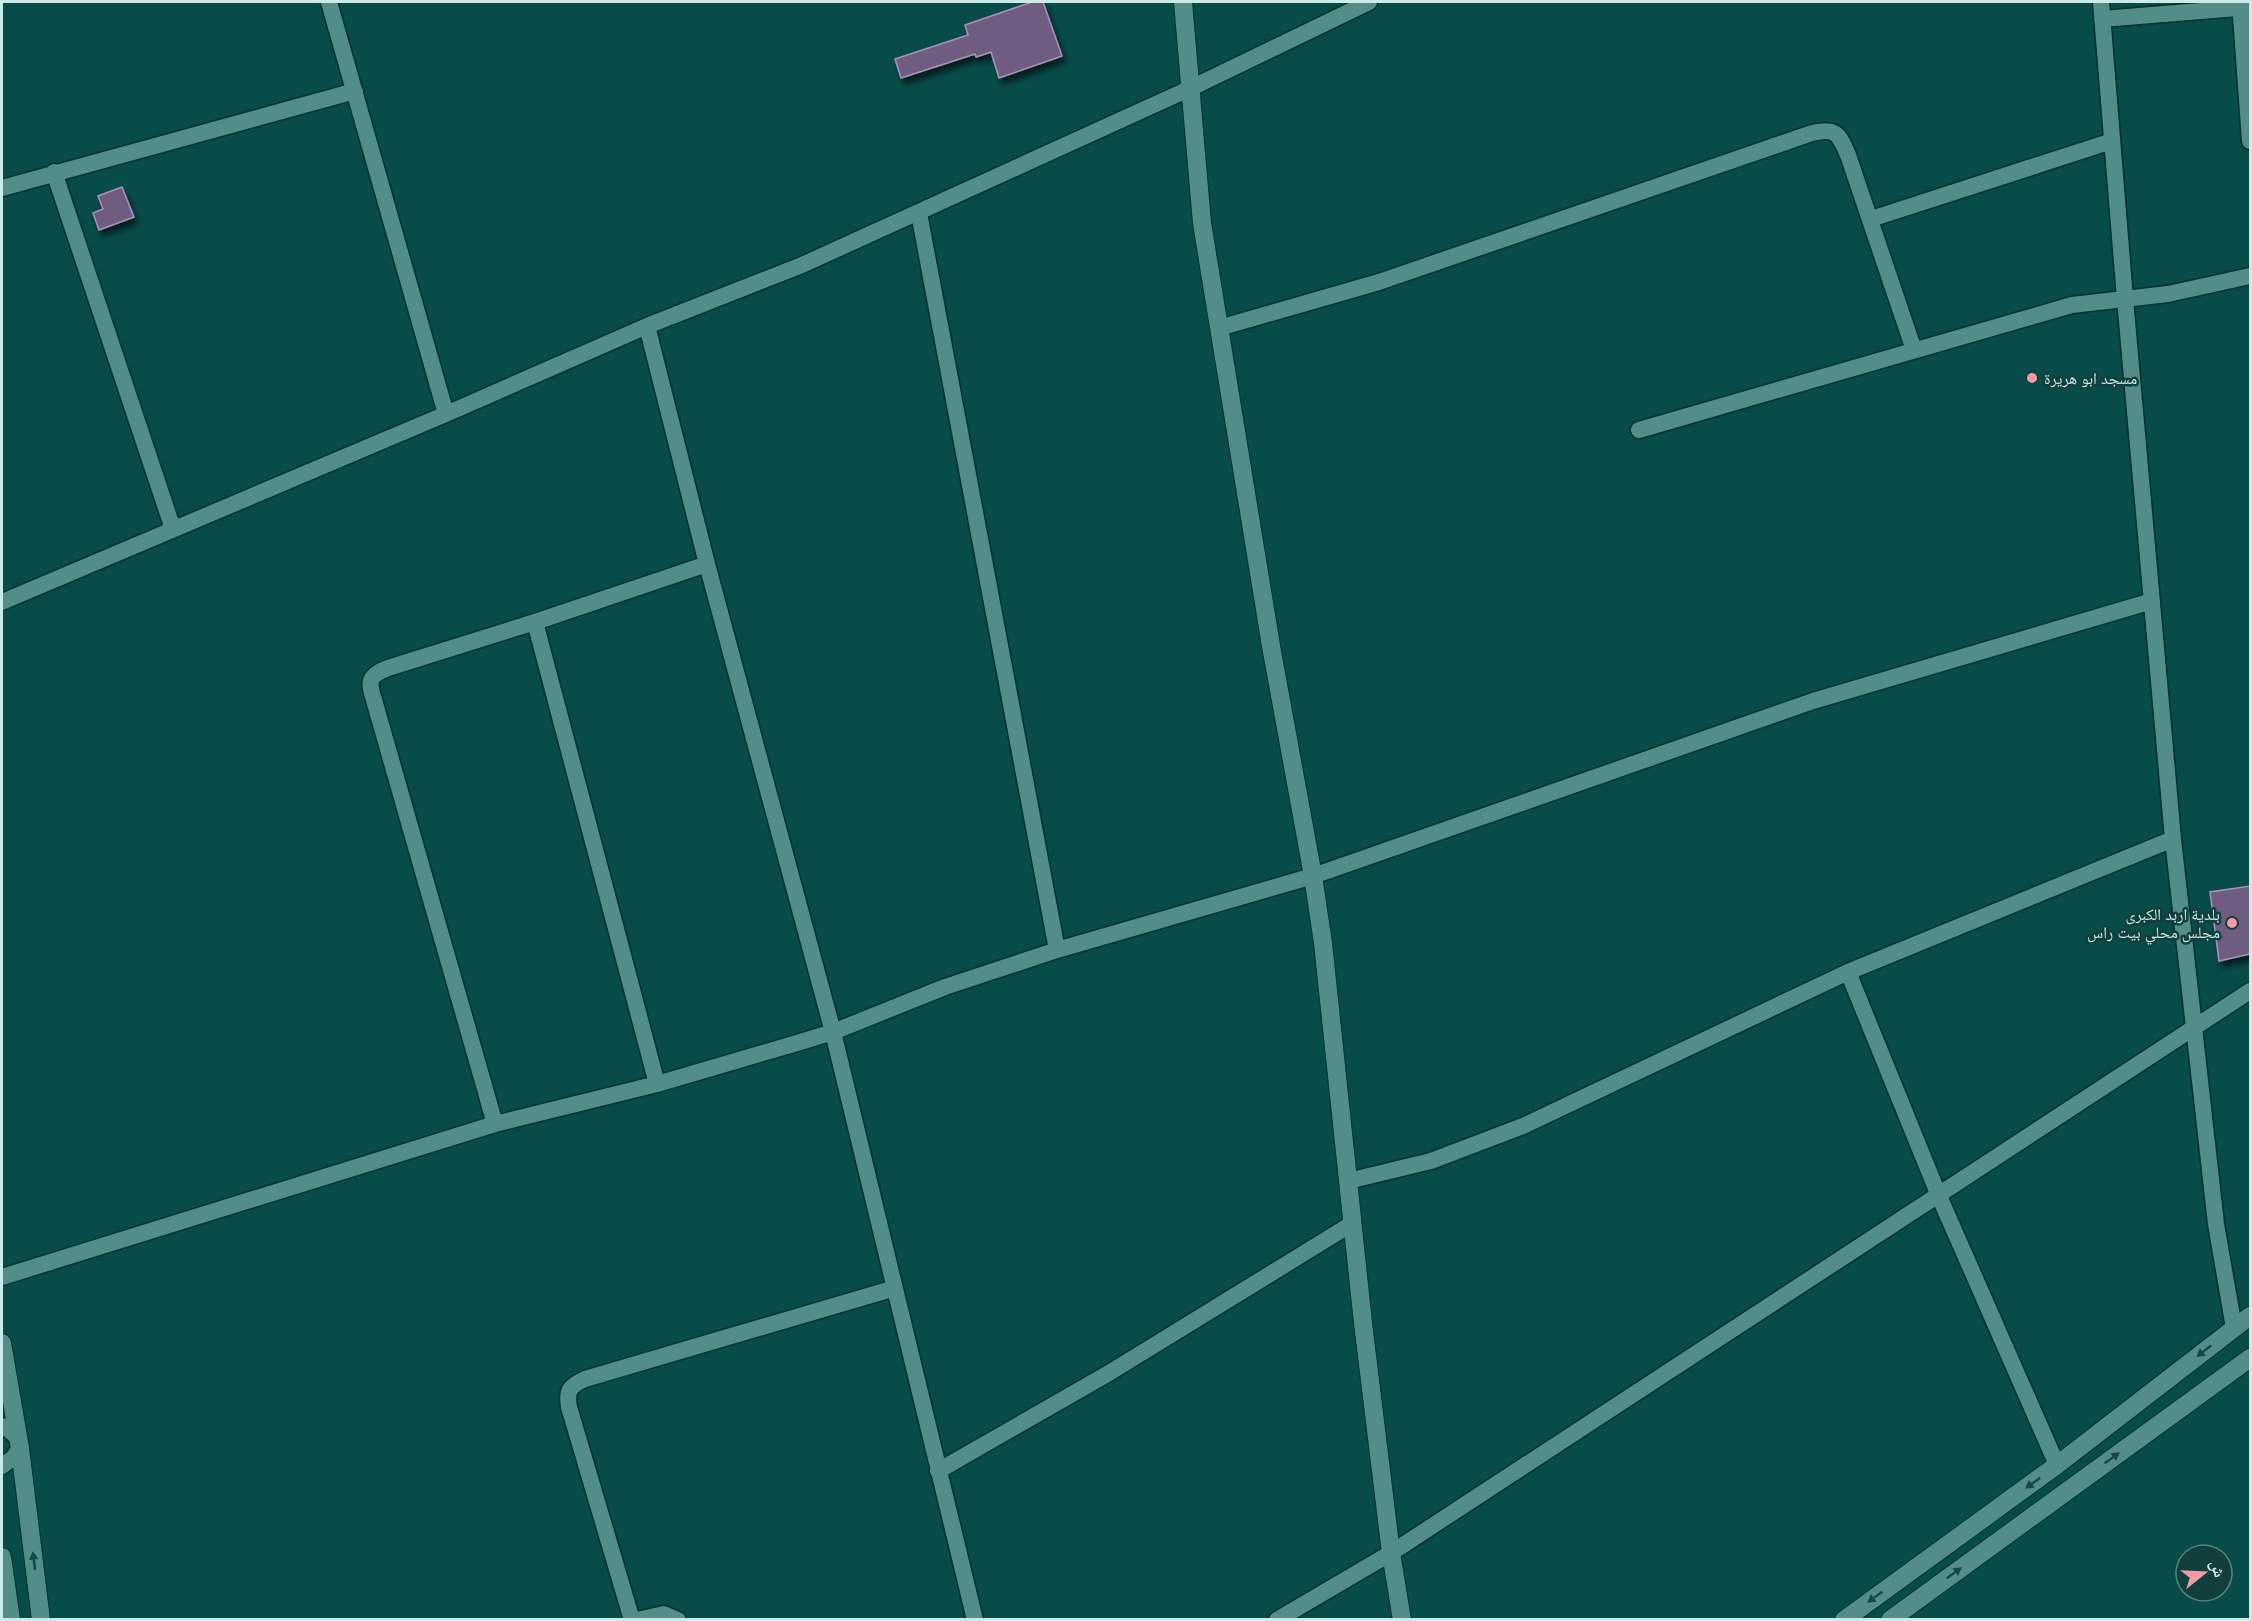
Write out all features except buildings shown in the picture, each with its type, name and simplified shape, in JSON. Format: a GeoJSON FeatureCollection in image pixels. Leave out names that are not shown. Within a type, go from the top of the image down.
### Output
{"type":"FeatureCollection","features":[{"type":"Feature","properties":{"kind":"street"},"geometry":{"type":"LineString","coordinates":[[329,2],[446,414]]}},
{"type":"Feature","properties":{"kind":"street"},"geometry":{"type":"LineString","coordinates":[[1183,2],[1202,223],[1270,646],[1313,876],[1331,1007],[1390,1553],[1402,1620]]}},
{"type":"Feature","properties":{"kind":"street"},"geometry":{"type":"LineString","coordinates":[[2,602],[446,414],[647,326],[802,265],[1191,88],[1369,2]]}},
{"type":"Feature","properties":{"kind":"street"},"geometry":{"type":"LineString","coordinates":[[2101,2],[2173,839],[2216,1224],[2234,1328]]}},
{"type":"Feature","properties":{"kind":"street"},"geometry":{"type":"LineString","coordinates":[[2102,19],[2244,5],[2250,141]]}},
{"type":"Feature","properties":{"kind":"street"},"geometry":{"type":"LineString","coordinates":[[2,188],[355,91]]}},
{"type":"Feature","properties":{"kind":"street"},"geometry":{"type":"LineString","coordinates":[[1219,328],[1379,282],[1822,130],[1835,133],[1842,140],[1871,219],[1914,350]]}},
{"type":"Feature","properties":{"kind":"street"},"geometry":{"type":"LineString","coordinates":[[1871,219],[2112,141]]}},
{"type":"Feature","properties":{"kind":"street"},"geometry":{"type":"LineString","coordinates":[[54,172],[173,530]]}},
{"type":"Feature","properties":{"kind":"street"},"geometry":{"type":"LineString","coordinates":[[919,213],[1058,950]]}},
{"type":"Feature","properties":{"kind":"street"},"geometry":{"type":"LineString","coordinates":[[1639,430],[2072,305],[2168,294],[2250,276]]}},
{"type":"Feature","properties":{"kind":"street"},"geometry":{"type":"LineString","coordinates":[[647,326],[707,564],[833,1032],[975,1620]]}},
{"type":"Feature","properties":{"kind":"street"},"geometry":{"type":"LineString","coordinates":[[495,1124],[377,712],[370,680],[373,675],[388,668],[535,622],[707,564]]}},
{"type":"Feature","properties":{"kind":"street"},"geometry":{"type":"LineString","coordinates":[[2,1277],[495,1124],[657,1084],[833,1032],[906,1001],[1058,950],[1313,876],[1813,701],[2152,601]]}},
{"type":"Feature","properties":{"kind":"street"},"geometry":{"type":"LineString","coordinates":[[535,622],[657,1084]]}},
{"type":"Feature","properties":{"kind":"street"},"geometry":{"type":"LineString","coordinates":[[1348,1181],[1431,1161],[1514,1130],[1848,972],[2173,839]]}},
{"type":"Feature","properties":{"kind":"street"},"geometry":{"type":"LineString","coordinates":[[1848,972],[1939,1196],[2057,1465]]}},
{"type":"Feature","properties":{"kind":"street"},"geometry":{"type":"LineString","coordinates":[[1277,1620],[1390,1553],[2250,991]]}},
{"type":"Feature","properties":{"kind":"street"},"geometry":{"type":"LineString","coordinates":[[938,1471],[1109,1373],[1353,1223]]}},
{"type":"Feature","properties":{"kind":"street"},"geometry":{"type":"LineString","coordinates":[[632,1620],[569,1407],[567,1397],[570,1389],[575,1383],[585,1379],[895,1288]]}},
{"type":"Feature","properties":{"kind":"street"},"geometry":{"type":"LineString","coordinates":[[1844,1620],[2057,1465],[2250,1316]]}},
{"type":"Feature","properties":{"kind":"street"},"geometry":{"type":"LineString","coordinates":[[2,1343],[19,1443],[41,1620]]}},
{"type":"Feature","properties":{"kind":"street"},"geometry":{"type":"LineString","coordinates":[[1890,1620],[2250,1358]]}},
{"type":"Feature","properties":{"kind":"street"},"geometry":{"type":"LineString","coordinates":[[2,1426],[19,1443]]}},
{"type":"Feature","properties":{"kind":"street"},"geometry":{"type":"LineString","coordinates":[[2,1466],[13,1458],[19,1443]]}},
{"type":"Feature","properties":{"kind":"street"},"geometry":{"type":"LineString","coordinates":[[2,1557],[11,1620]]}},
{"type":"Feature","properties":{"kind":"street"},"geometry":{"type":"LineString","coordinates":[[637,1620],[664,1614],[678,1620]]}},
{"type":"Feature","properties":{"kind":"place","name":"مسجد ابو هريرة"},"geometry":{"type":"Point","coordinates":[2032,378]}},
{"type":"Feature","properties":{"kind":"place","name":"بلدية اربد الكبرى مجلس محلي بيت راس"},"geometry":{"type":"Point","coordinates":[2232,923]}}]}
